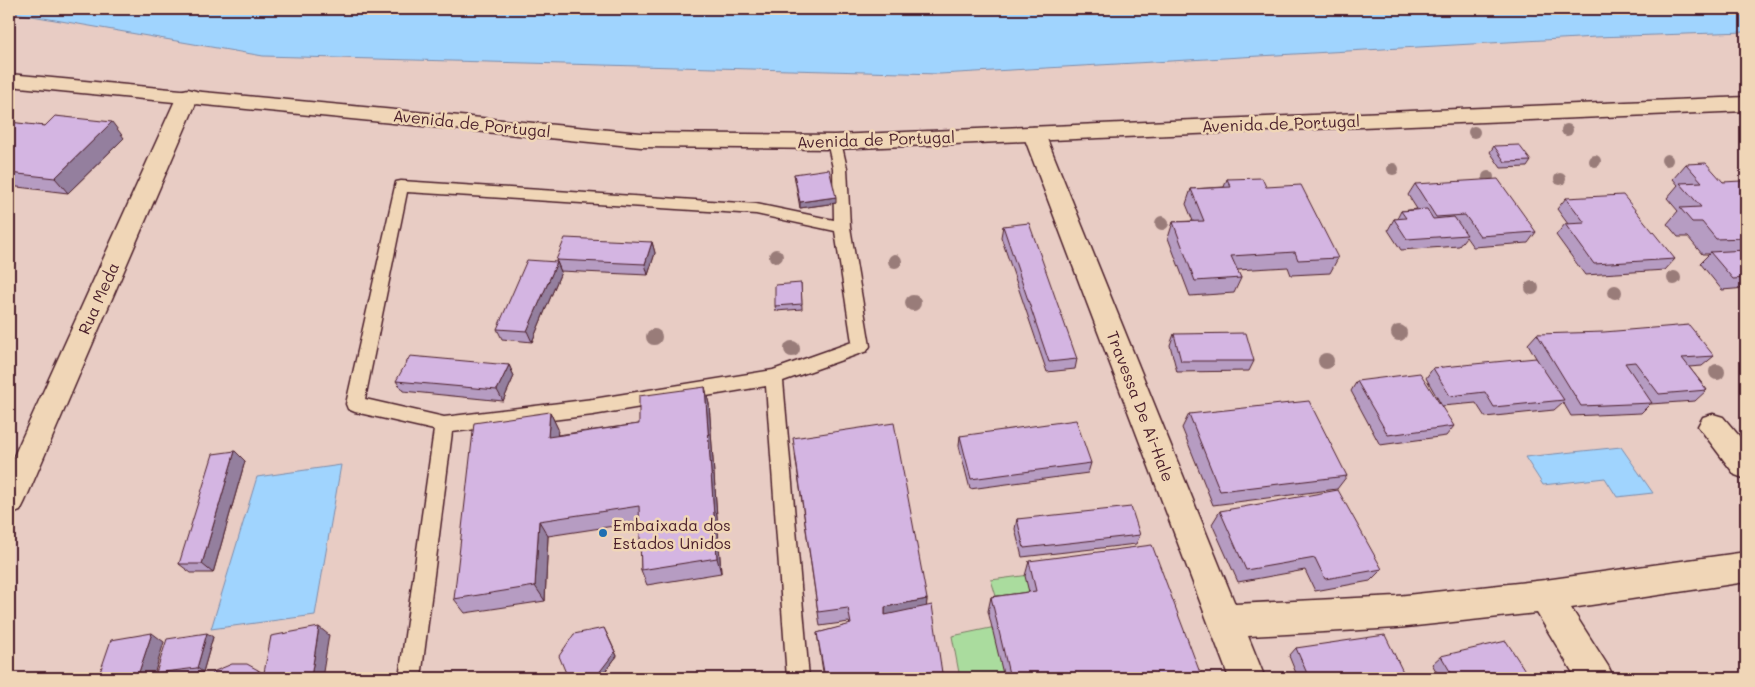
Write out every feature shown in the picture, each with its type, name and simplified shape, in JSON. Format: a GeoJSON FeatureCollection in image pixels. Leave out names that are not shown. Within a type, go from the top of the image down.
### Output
{"type":"FeatureCollection","features":[{"type":"Feature","properties":{"kind":"main road","name":"Avenida de Portugal"},"geometry":{"type":"LineString","coordinates":[[9,80],[642,140],[834,142],[1746,104]]}},
{"type":"Feature","properties":{"kind":"main road","name":"Rua Meda"},"geometry":{"type":"LineString","coordinates":[[9,501],[188,96]]}},
{"type":"Feature","properties":{"kind":"main road","name":"Travessa De Ai-Hale"},"geometry":{"type":"LineString","coordinates":[[1034,134],[1223,622],[1247,678]]}},
{"type":"Feature","properties":{"kind":"main road"},"geometry":{"type":"LineString","coordinates":[[1713,426],[1746,466]]}},
{"type":"Feature","properties":{"kind":"main road"},"geometry":{"type":"LineString","coordinates":[[1223,622],[1397,612],[1545,596],[1746,567]]}},
{"type":"Feature","properties":{"kind":"main road"},"geometry":{"type":"LineString","coordinates":[[1545,596],[1596,678]]}},
{"type":"Feature","properties":{"kind":"lane"},"geometry":{"type":"LineString","coordinates":[[834,142],[840,168],[842,226],[861,346],[774,377],[593,407],[444,425],[355,404],[401,186],[756,209],[842,226]]}},
{"type":"Feature","properties":{"kind":"lane"},"geometry":{"type":"LineString","coordinates":[[774,377],[798,678]]}},
{"type":"Feature","properties":{"kind":"lane"},"geometry":{"type":"LineString","coordinates":[[410,678],[444,425]]}},
{"type":"Feature","properties":{"kind":"green space"},"geometry":{"type":"Polygon","coordinates":[[[1107,565],[1147,678],[960,678],[952,636],[1005,625],[991,580],[1107,565]]]}},
{"type":"Feature","properties":{"kind":"water"},"geometry":{"type":"Polygon","coordinates":[[[9,9],[1746,9],[1746,32],[1596,37],[940,74],[263,56],[9,12],[9,9]]]}},
{"type":"Feature","properties":{"kind":"water"},"geometry":{"type":"Polygon","coordinates":[[[1621,447],[1653,493],[1617,497],[1605,478],[1543,485],[1525,457],[1621,447]]]}},
{"type":"Feature","properties":{"kind":"water"},"geometry":{"type":"Polygon","coordinates":[[[341,465],[315,615],[211,629],[257,477],[341,465]]]}},
{"type":"Feature","properties":{"kind":"building"},"geometry":{"type":"Polygon","coordinates":[[[55,116],[112,122],[55,178],[9,173],[9,122],[45,126],[55,116]]]}},
{"type":"Feature","properties":{"kind":"building"},"geometry":{"type":"Polygon","coordinates":[[[1519,145],[1531,161],[1505,162],[1494,146],[1519,145]]]}},
{"type":"Feature","properties":{"kind":"building"},"geometry":{"type":"Polygon","coordinates":[[[1706,163],[1723,182],[1741,181],[1746,186],[1746,238],[1716,239],[1702,222],[1692,222],[1680,208],[1701,207],[1680,183],[1702,182],[1686,164],[1706,163]]]}},
{"type":"Feature","properties":{"kind":"building"},"geometry":{"type":"Polygon","coordinates":[[[829,169],[836,197],[800,202],[794,174],[829,169]]]}},
{"type":"Feature","properties":{"kind":"building"},"geometry":{"type":"Polygon","coordinates":[[[1262,178],[1266,187],[1301,185],[1338,258],[1298,260],[1295,252],[1231,256],[1241,278],[1195,281],[1173,222],[1204,221],[1191,189],[1231,187],[1227,179],[1262,178]]]}},
{"type":"Feature","properties":{"kind":"building"},"geometry":{"type":"Polygon","coordinates":[[[1498,179],[1536,232],[1480,236],[1465,215],[1436,217],[1415,184],[1498,179]]]}},
{"type":"Feature","properties":{"kind":"building"},"geometry":{"type":"Polygon","coordinates":[[[1623,195],[1675,259],[1594,264],[1565,224],[1585,223],[1566,198],[1623,195]]]}},
{"type":"Feature","properties":{"kind":"building"},"geometry":{"type":"Polygon","coordinates":[[[1427,209],[1433,219],[1454,217],[1467,235],[1407,239],[1394,219],[1406,218],[1401,211],[1427,209]]]}},
{"type":"Feature","properties":{"kind":"building"},"geometry":{"type":"Polygon","coordinates":[[[1029,223],[1077,359],[1049,362],[1003,226],[1029,223]]]}},
{"type":"Feature","properties":{"kind":"building"},"geometry":{"type":"Polygon","coordinates":[[[565,238],[652,242],[645,264],[556,260],[565,238]]]}},
{"type":"Feature","properties":{"kind":"building"},"geometry":{"type":"Polygon","coordinates":[[[1746,250],[1746,278],[1733,279],[1710,252],[1746,250]]]}},
{"type":"Feature","properties":{"kind":"building"},"geometry":{"type":"Polygon","coordinates":[[[527,260],[557,262],[527,331],[497,329],[527,260]]]}},
{"type":"Feature","properties":{"kind":"building"},"geometry":{"type":"Polygon","coordinates":[[[801,283],[802,304],[775,306],[775,285],[801,283]]]}},
{"type":"Feature","properties":{"kind":"building"},"geometry":{"type":"Polygon","coordinates":[[[1689,325],[1714,356],[1682,358],[1707,390],[1659,394],[1635,362],[1625,363],[1652,403],[1581,406],[1537,334],[1604,332],[1689,325]]]}},
{"type":"Feature","properties":{"kind":"building"},"geometry":{"type":"Polygon","coordinates":[[[1246,333],[1254,361],[1181,361],[1174,334],[1246,333]]]}},
{"type":"Feature","properties":{"kind":"building"},"geometry":{"type":"Polygon","coordinates":[[[410,356],[509,365],[497,390],[396,381],[410,356]]]}},
{"type":"Feature","properties":{"kind":"building"},"geometry":{"type":"Polygon","coordinates":[[[1536,358],[1564,400],[1494,407],[1485,392],[1450,396],[1433,368],[1536,358]]]}},
{"type":"Feature","properties":{"kind":"building"},"geometry":{"type":"Polygon","coordinates":[[[1420,373],[1454,426],[1388,435],[1357,381],[1420,373]]]}},
{"type":"Feature","properties":{"kind":"building"},"geometry":{"type":"Polygon","coordinates":[[[705,387],[717,558],[641,570],[639,506],[539,521],[535,586],[454,599],[474,423],[550,412],[548,437],[639,424],[639,396],[705,387]]]}},
{"type":"Feature","properties":{"kind":"building"},"geometry":{"type":"Polygon","coordinates":[[[1309,401],[1347,476],[1220,491],[1189,414],[1309,401]]]}},
{"type":"Feature","properties":{"kind":"building"},"geometry":{"type":"Polygon","coordinates":[[[1076,420],[1091,463],[971,479],[960,436],[1076,420]]]}},
{"type":"Feature","properties":{"kind":"building"},"geometry":{"type":"Polygon","coordinates":[[[894,423],[927,599],[885,607],[885,615],[932,605],[942,673],[888,678],[825,678],[817,633],[851,624],[848,608],[818,612],[793,438],[894,423]]]}},
{"type":"Feature","properties":{"kind":"building"},"geometry":{"type":"Polygon","coordinates":[[[235,451],[202,564],[179,564],[213,454],[235,451]]]}},
{"type":"Feature","properties":{"kind":"building"},"geometry":{"type":"Polygon","coordinates":[[[1338,490],[1382,569],[1325,579],[1315,558],[1246,570],[1220,511],[1338,490]]]}},
{"type":"Feature","properties":{"kind":"building"},"geometry":{"type":"Polygon","coordinates":[[[1131,507],[1140,535],[1024,548],[1017,519],[1131,507]]]}},
{"type":"Feature","properties":{"kind":"building"},"geometry":{"type":"Polygon","coordinates":[[[1152,545],[1202,678],[1010,678],[991,597],[1036,591],[1029,561],[1152,545]]]}},
{"type":"Feature","properties":{"kind":"building"},"geometry":{"type":"Polygon","coordinates":[[[319,627],[311,677],[263,678],[271,636],[319,627]]]}},
{"type":"Feature","properties":{"kind":"building"},"geometry":{"type":"Polygon","coordinates":[[[604,628],[615,652],[598,674],[568,678],[559,656],[574,634],[604,628]]]}},
{"type":"Feature","properties":{"kind":"building"},"geometry":{"type":"Polygon","coordinates":[[[152,633],[137,678],[98,678],[111,640],[152,633]]]}},
{"type":"Feature","properties":{"kind":"building"},"geometry":{"type":"Polygon","coordinates":[[[207,633],[197,668],[156,673],[167,639],[207,633]]]}},
{"type":"Feature","properties":{"kind":"building"},"geometry":{"type":"Polygon","coordinates":[[[1385,635],[1406,678],[1309,678],[1296,648],[1385,635]]]}},
{"type":"Feature","properties":{"kind":"building"},"geometry":{"type":"Polygon","coordinates":[[[1506,641],[1528,675],[1515,678],[1454,678],[1441,656],[1506,641]]]}},
{"type":"Feature","properties":{"kind":"building"},"geometry":{"type":"Polygon","coordinates":[[[232,664],[247,664],[258,670],[261,678],[207,678],[215,671],[232,664]]]}},
{"type":"Feature","properties":{"kind":"place","name":"Embaixada dos Estados Unidos"},"geometry":{"type":"Point","coordinates":[603,533]}}]}
